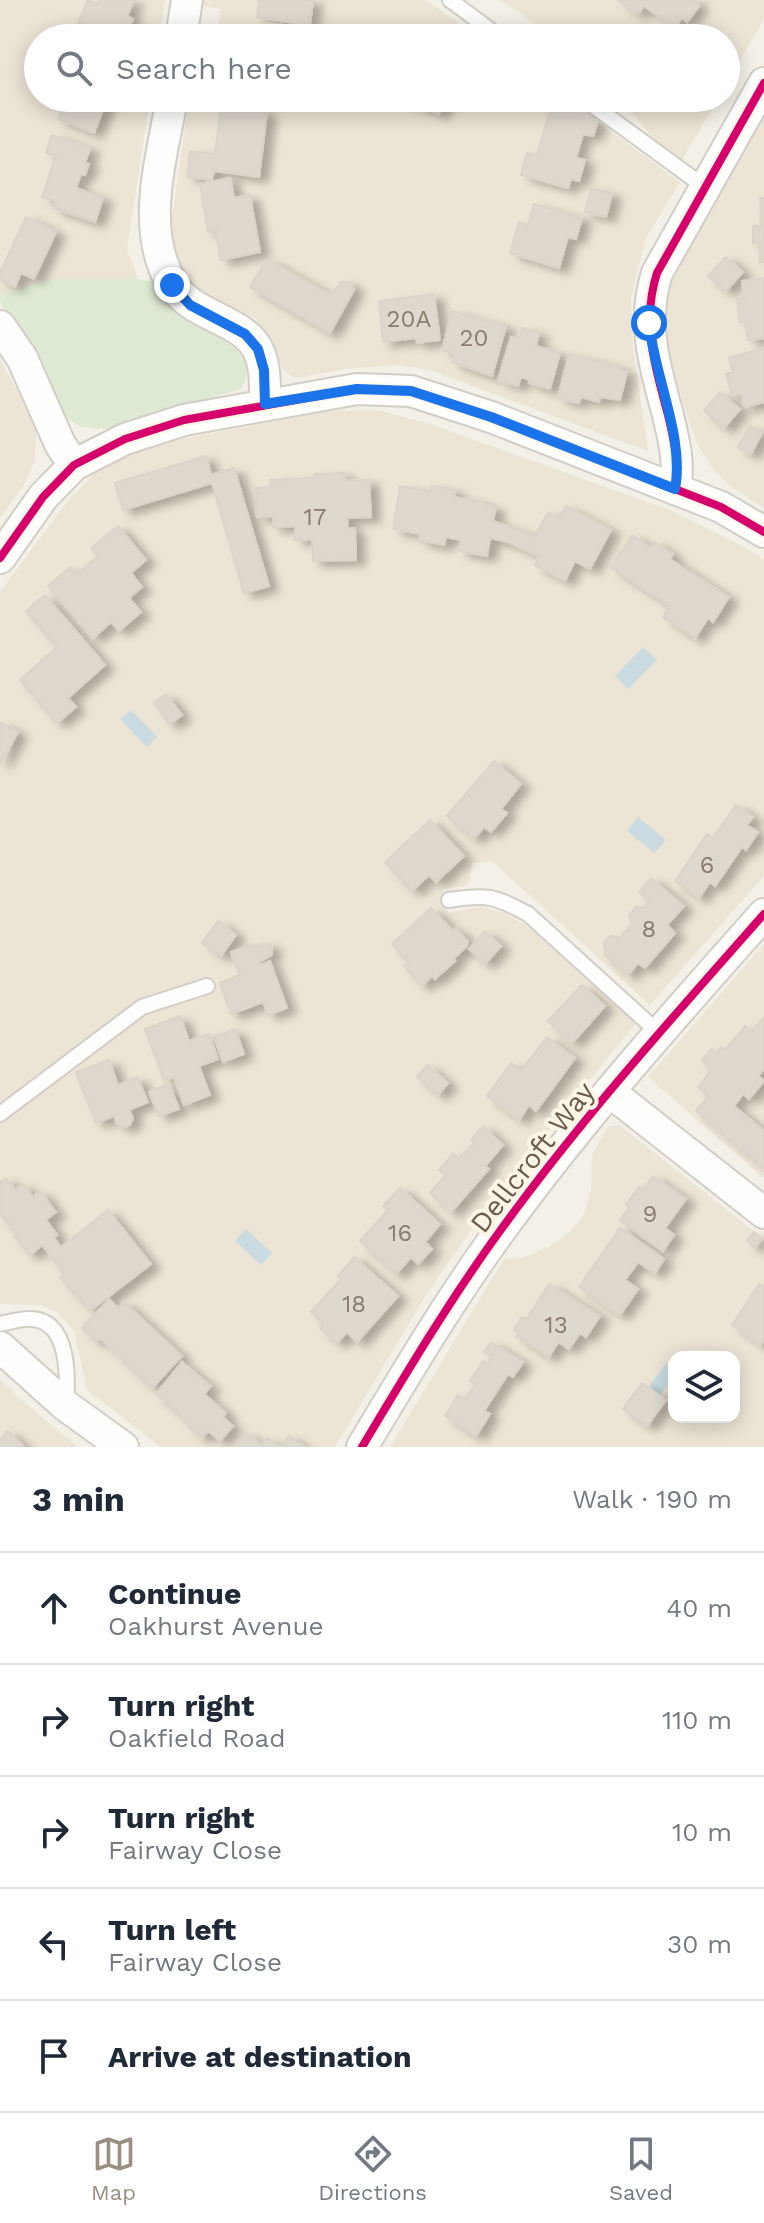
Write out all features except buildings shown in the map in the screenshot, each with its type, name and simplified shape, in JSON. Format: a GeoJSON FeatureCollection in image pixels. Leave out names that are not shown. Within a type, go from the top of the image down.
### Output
{"type":"FeatureCollection","features":[{"type":"Feature","properties":{"kind":"street"},"geometry":{"type":"LineString","coordinates":[[183,24],[187,0]]}},
{"type":"Feature","properties":{"kind":"street"},"geometry":{"type":"LineString","coordinates":[[675,489],[679,462],[651,351],[650,296],[657,273],[764,83]]}},
{"type":"Feature","properties":{"kind":"street"},"geometry":{"type":"LineString","coordinates":[[170,112],[153,215],[161,258],[172,285],[190,305],[245,334],[258,349],[264,370],[265,404]]}},
{"type":"Feature","properties":{"kind":"street"},"geometry":{"type":"LineString","coordinates":[[0,326],[22,358],[60,444],[74,465]]}},
{"type":"Feature","properties":{"kind":"street"},"geometry":{"type":"LineString","coordinates":[[0,558],[43,497],[74,465],[140,434],[184,420],[357,389],[411,391],[491,417],[721,507],[764,532]]}},
{"type":"Feature","properties":{"kind":"street","name":"Dellcroft Way"},"geometry":{"type":"LineString","coordinates":[[362,1447],[446,1308],[486,1251],[610,1092],[764,914]]}},
{"type":"Feature","properties":{"kind":"street"},"geometry":{"type":"LineString","coordinates":[[610,1092],[764,1213]]}},
{"type":"Feature","properties":{"kind":"street"},"geometry":{"type":"LineString","coordinates":[[0,1347],[66,1406],[123,1447]]}},
{"type":"Feature","properties":{"kind":"lane"},"geometry":{"type":"LineString","coordinates":[[450,0],[482,24]]}},
{"type":"Feature","properties":{"kind":"lane"},"geometry":{"type":"LineString","coordinates":[[602,112],[707,189]]}},
{"type":"Feature","properties":{"kind":"lane"},"geometry":{"type":"LineString","coordinates":[[449,900],[482,895],[504,901],[528,914],[659,1033]]}},
{"type":"Feature","properties":{"kind":"lane"},"geometry":{"type":"LineString","coordinates":[[0,1114],[142,1007],[207,986]]}},
{"type":"Feature","properties":{"kind":"lane"},"geometry":{"type":"LineString","coordinates":[[0,1324],[34,1319],[51,1327],[63,1346],[68,1374],[66,1406]]}},
{"type":"Feature","properties":{"kind":"shaded area"},"geometry":{"type":"Polygon","coordinates":[[[0,0],[165,0],[161,24],[24,24],[24,112],[148,112],[127,249],[138,279],[51,279],[0,295],[0,0]]]}},
{"type":"Feature","properties":{"kind":"shaded area"},"geometry":{"type":"Polygon","coordinates":[[[204,0],[426,0],[460,24],[218,24],[221,9],[203,6],[204,0]]]}},
{"type":"Feature","properties":{"kind":"shaded area"},"geometry":{"type":"Polygon","coordinates":[[[500,0],[764,0],[764,19],[740,61],[740,24],[534,24],[500,0]]]}},
{"type":"Feature","properties":{"kind":"shaded area"},"geometry":{"type":"Polygon","coordinates":[[[187,112],[584,112],[680,182],[645,240],[631,298],[633,347],[648,451],[429,370],[398,365],[344,369],[296,378],[279,364],[255,318],[214,301],[195,286],[180,265],[172,218],[187,112]]]}},
{"type":"Feature","properties":{"kind":"shaded area"},"geometry":{"type":"Polygon","coordinates":[[[631,112],[710,112],[682,160],[664,150],[631,112]]]}},
{"type":"Feature","properties":{"kind":"shaded area"},"geometry":{"type":"Polygon","coordinates":[[[764,116],[764,508],[715,472],[695,440],[672,365],[664,323],[673,272],[764,116]]]}},
{"type":"Feature","properties":{"kind":"shaded area"},"geometry":{"type":"Polygon","coordinates":[[[0,360],[36,432],[35,460],[24,485],[0,518],[0,360]]]}},
{"type":"Feature","properties":{"kind":"shaded area"},"geometry":{"type":"Polygon","coordinates":[[[378,410],[433,425],[672,511],[764,560],[764,876],[650,1005],[492,861],[472,863],[470,881],[465,886],[443,889],[448,913],[481,907],[505,913],[528,927],[636,1023],[489,1204],[424,1298],[335,1447],[161,1447],[87,1390],[74,1331],[57,1312],[41,1305],[0,1304],[0,592],[64,506],[100,468],[140,447],[330,411],[378,410]]]}},
{"type":"Feature","properties":{"kind":"shaded area"},"geometry":{"type":"Polygon","coordinates":[[[643,647],[657,660],[628,689],[615,676],[643,647]]]}},
{"type":"Feature","properties":{"kind":"shaded area"},"geometry":{"type":"Polygon","coordinates":[[[131,710],[157,737],[147,747],[120,719],[131,710]]]}},
{"type":"Feature","properties":{"kind":"shaded area"},"geometry":{"type":"Polygon","coordinates":[[[638,817],[666,840],[654,853],[627,831],[638,817]]]}},
{"type":"Feature","properties":{"kind":"shaded area"},"geometry":{"type":"Polygon","coordinates":[[[764,944],[764,1178],[648,1077],[764,944]]]}},
{"type":"Feature","properties":{"kind":"shaded area"},"geometry":{"type":"Polygon","coordinates":[[[619,1125],[764,1239],[764,1447],[390,1447],[504,1259],[522,1258],[549,1247],[570,1232],[584,1214],[591,1190],[592,1155],[608,1126],[619,1125]]]}},
{"type":"Feature","properties":{"kind":"shaded area"},"geometry":{"type":"Polygon","coordinates":[[[246,1229],[272,1253],[261,1265],[235,1241],[246,1229]]]}},
{"type":"Feature","properties":{"kind":"shaded area"},"geometry":{"type":"Polygon","coordinates":[[[668,1364],[668,1384],[659,1396],[648,1388],[668,1364]]]}},
{"type":"Feature","properties":{"kind":"shaded area"},"geometry":{"type":"Polygon","coordinates":[[[0,1379],[19,1398],[78,1447],[0,1447],[0,1379]]]}},
{"type":"Feature","properties":{"kind":"green space"},"geometry":{"type":"Polygon","coordinates":[[[51,279],[138,279],[155,282],[186,316],[241,352],[247,370],[241,389],[105,429],[83,427],[67,419],[0,302],[0,295],[51,279]]]}},
{"type":"Feature","properties":{"kind":"cycle path"},"geometry":{"type":"LineString","coordinates":[[675,489],[677,461],[652,345],[652,291],[657,273],[764,83]]}},
{"type":"Feature","properties":{"kind":"cycle path"},"geometry":{"type":"LineString","coordinates":[[0,558],[43,497],[74,465],[125,439],[184,420],[357,389],[411,391],[491,417],[721,507],[764,532]]}},
{"type":"Feature","properties":{"kind":"cycle path"},"geometry":{"type":"LineString","coordinates":[[362,1447],[458,1292],[524,1199],[624,1074],[764,914]]}},
{"type":"Feature","properties":{"kind":"route"},"geometry":{"type":"LineString","coordinates":[[172,285],[190,305],[245,334],[258,349],[264,370],[265,404],[357,389],[411,391],[491,417],[675,489],[679,462],[651,351],[649,323]]}}]}
